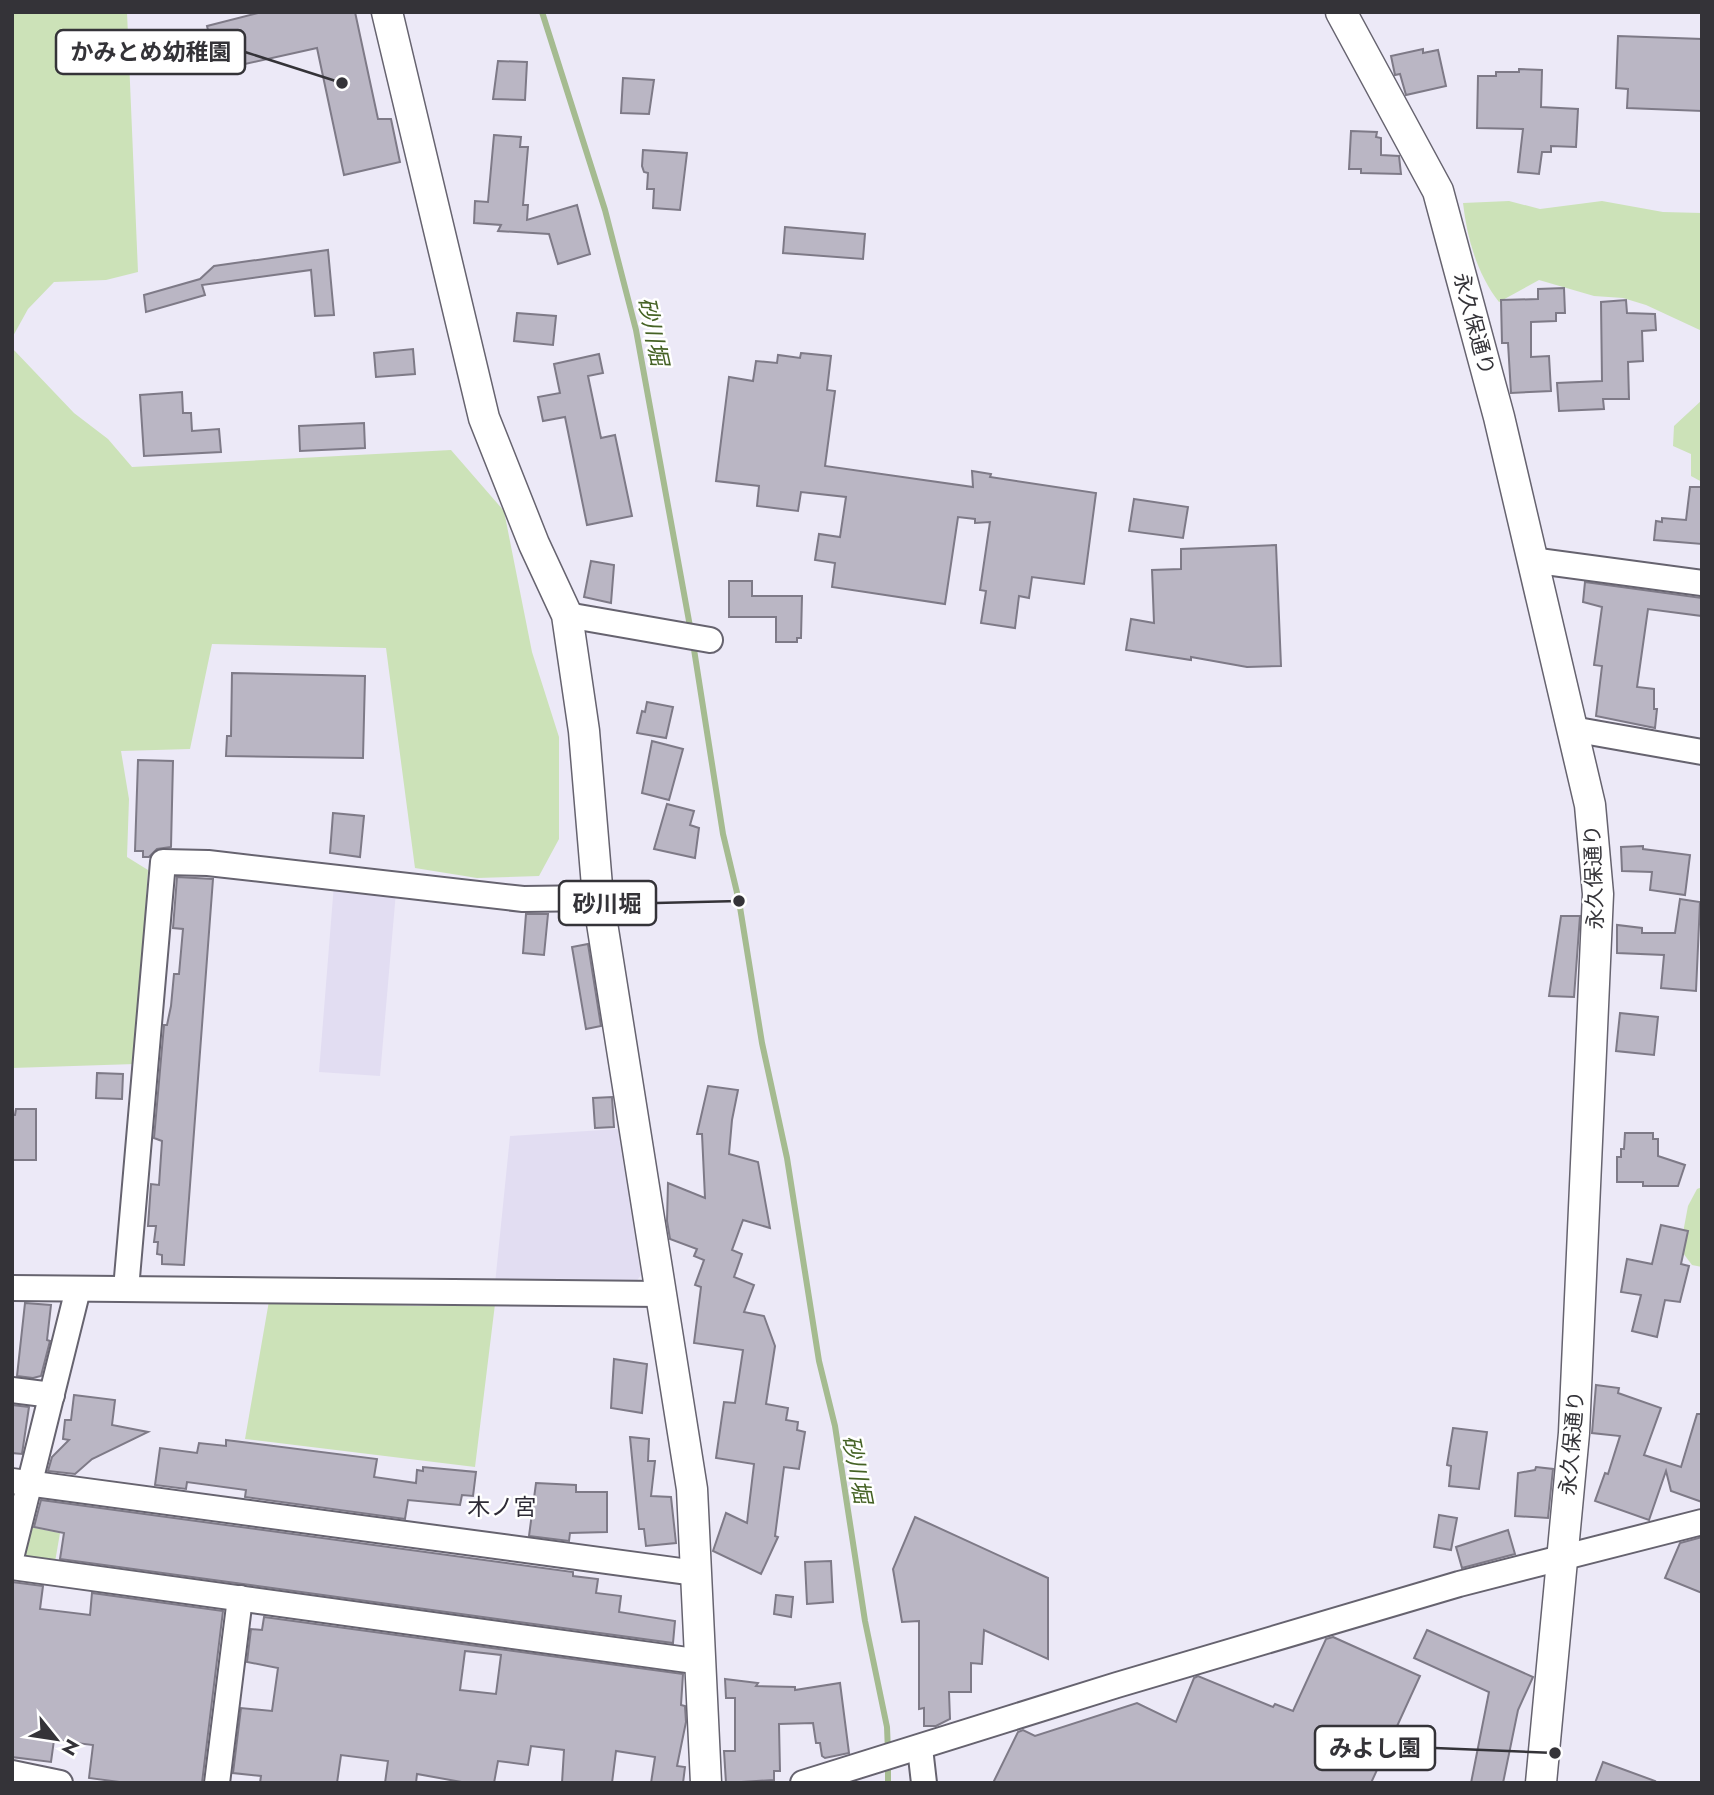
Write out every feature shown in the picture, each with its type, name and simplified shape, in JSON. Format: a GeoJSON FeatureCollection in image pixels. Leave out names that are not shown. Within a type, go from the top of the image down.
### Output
{"type":"FeatureCollection","features":[{"type":"Feature","properties":{"kind":"street"},"geometry":{"type":"LineString","coordinates":[[387,12],[444,260],[484,418],[534,544],[567,615],[584,731],[598,898],[692,1489],[706,1783]]}},
{"type":"Feature","properties":{"kind":"street","name":"永久保通り"},"geometry":{"type":"LineString","coordinates":[[1341,12],[1438,191],[1499,417],[1590,805],[1598,894],[1574,1433],[1541,1783]]}},
{"type":"Feature","properties":{"kind":"street"},"geometry":{"type":"LineString","coordinates":[[1531,560],[1702,583]]}},
{"type":"Feature","properties":{"kind":"street"},"geometry":{"type":"LineString","coordinates":[[567,615],[710,640]]}},
{"type":"Feature","properties":{"kind":"street"},"geometry":{"type":"LineString","coordinates":[[1572,729],[1702,752]]}},
{"type":"Feature","properties":{"kind":"street"},"geometry":{"type":"LineString","coordinates":[[126,1289],[163,862],[208,863],[523,899],[598,898]]}},
{"type":"Feature","properties":{"kind":"street"},"geometry":{"type":"LineString","coordinates":[[12,1288],[661,1294]]}},
{"type":"Feature","properties":{"kind":"street"},"geometry":{"type":"LineString","coordinates":[[12,1554],[21,1482],[52,1395],[78,1289]]}},
{"type":"Feature","properties":{"kind":"street"},"geometry":{"type":"LineString","coordinates":[[12,1390],[52,1395]]}},
{"type":"Feature","properties":{"kind":"street"},"geometry":{"type":"LineString","coordinates":[[21,1482],[696,1573]]}},
{"type":"Feature","properties":{"kind":"street"},"geometry":{"type":"LineString","coordinates":[[803,1783],[1117,1685],[1561,1555],[1702,1522]]}},
{"type":"Feature","properties":{"kind":"street"},"geometry":{"type":"LineString","coordinates":[[12,1567],[702,1662]]}},
{"type":"Feature","properties":{"kind":"street"},"geometry":{"type":"LineString","coordinates":[[217,1783],[240,1598]]}},
{"type":"Feature","properties":{"kind":"street"},"geometry":{"type":"LineString","coordinates":[[915,1749],[925,1783]]}},
{"type":"Feature","properties":{"kind":"street"},"geometry":{"type":"LineString","coordinates":[[12,1773],[60,1783]]}},
{"type":"Feature","properties":{"kind":"shaded area"},"geometry":{"type":"Polygon","coordinates":[[[334,884],[396,892],[380,1076],[319,1072],[334,884]]]}},
{"type":"Feature","properties":{"kind":"shaded area"},"geometry":{"type":"Polygon","coordinates":[[[618,1129],[641,1275],[632,1287],[495,1284],[510,1136],[618,1129]]]}},
{"type":"Feature","properties":{"kind":"green space"},"geometry":{"type":"Polygon","coordinates":[[[12,12],[127,12],[138,272],[106,280],[54,282],[28,309],[12,338],[12,12]]]}},
{"type":"Feature","properties":{"kind":"green space"},"geometry":{"type":"Polygon","coordinates":[[[1509,201],[1540,209],[1602,201],[1663,212],[1702,213],[1702,331],[1646,305],[1623,298],[1594,296],[1539,280],[1499,302],[1474,255],[1463,203],[1509,201]]]}},
{"type":"Feature","properties":{"kind":"green space"},"geometry":{"type":"Polygon","coordinates":[[[12,348],[74,413],[108,439],[132,467],[451,450],[504,511],[532,652],[559,737],[559,839],[539,876],[477,878],[415,868],[386,648],[212,644],[190,749],[121,751],[129,799],[127,857],[148,870],[135,1064],[12,1068],[12,348]]]}},
{"type":"Feature","properties":{"kind":"green space"},"geometry":{"type":"Polygon","coordinates":[[[1702,400],[1702,482],[1691,476],[1691,454],[1673,446],[1674,426],[1702,400]]]}},
{"type":"Feature","properties":{"kind":"green space"},"geometry":{"type":"Polygon","coordinates":[[[1702,1187],[1702,1267],[1692,1265],[1680,1249],[1688,1206],[1697,1189],[1702,1187]]]}},
{"type":"Feature","properties":{"kind":"green space"},"geometry":{"type":"Polygon","coordinates":[[[269,1301],[419,1306],[495,1304],[475,1467],[245,1439],[269,1301]]]}},
{"type":"Feature","properties":{"kind":"green space"},"geometry":{"type":"Polygon","coordinates":[[[25,1526],[60,1533],[55,1562],[22,1558],[25,1526]]]}},
{"type":"Feature","properties":{"kind":"building"},"geometry":{"type":"Polygon","coordinates":[[[262,12],[355,12],[378,119],[391,119],[400,162],[344,175],[317,48],[218,70],[207,26],[262,12]]]}},
{"type":"Feature","properties":{"kind":"building"},"geometry":{"type":"Polygon","coordinates":[[[1618,36],[1702,39],[1702,111],[1627,108],[1628,89],[1616,88],[1618,36]]]}},
{"type":"Feature","properties":{"kind":"building"},"geometry":{"type":"Polygon","coordinates":[[[1423,49],[1423,53],[1438,50],[1446,86],[1406,95],[1400,74],[1395,75],[1391,56],[1423,49]]]}},
{"type":"Feature","properties":{"kind":"building"},"geometry":{"type":"Polygon","coordinates":[[[498,61],[527,62],[525,100],[493,99],[498,61]]]}},
{"type":"Feature","properties":{"kind":"building"},"geometry":{"type":"Polygon","coordinates":[[[1519,69],[1542,70],[1541,107],[1578,109],[1576,147],[1551,146],[1551,152],[1542,152],[1539,174],[1518,172],[1523,129],[1477,128],[1478,76],[1496,76],[1496,72],[1519,72],[1519,69]]]}},
{"type":"Feature","properties":{"kind":"building"},"geometry":{"type":"Polygon","coordinates":[[[623,78],[654,80],[649,114],[621,113],[623,78]]]}},
{"type":"Feature","properties":{"kind":"building"},"geometry":{"type":"Polygon","coordinates":[[[1351,131],[1377,132],[1376,137],[1381,138],[1381,155],[1399,156],[1401,174],[1361,173],[1361,169],[1349,169],[1351,131]]]}},
{"type":"Feature","properties":{"kind":"building"},"geometry":{"type":"Polygon","coordinates":[[[494,135],[521,137],[520,147],[528,147],[523,205],[528,205],[527,220],[577,205],[590,254],[558,264],[549,234],[498,231],[501,225],[474,223],[475,201],[488,202],[494,135]]]}},
{"type":"Feature","properties":{"kind":"building"},"geometry":{"type":"Polygon","coordinates":[[[643,150],[687,153],[680,210],[653,208],[654,189],[647,189],[648,173],[644,172],[642,166],[643,150]]]}},
{"type":"Feature","properties":{"kind":"building"},"geometry":{"type":"Polygon","coordinates":[[[785,227],[865,234],[863,259],[783,253],[785,227]]]}},
{"type":"Feature","properties":{"kind":"building"},"geometry":{"type":"Polygon","coordinates":[[[328,250],[334,315],[315,316],[311,270],[202,285],[205,295],[146,312],[144,295],[200,279],[214,266],[328,250]]]}},
{"type":"Feature","properties":{"kind":"building"},"geometry":{"type":"Polygon","coordinates":[[[1564,288],[1565,313],[1556,313],[1556,321],[1531,322],[1531,357],[1549,356],[1551,391],[1511,393],[1508,343],[1502,343],[1501,300],[1538,299],[1538,289],[1564,288]]]}},
{"type":"Feature","properties":{"kind":"building"},"geometry":{"type":"Polygon","coordinates":[[[1626,300],[1627,313],[1655,314],[1656,330],[1642,331],[1643,361],[1628,362],[1629,399],[1603,399],[1604,409],[1559,411],[1557,383],[1602,381],[1601,302],[1626,300]]]}},
{"type":"Feature","properties":{"kind":"building"},"geometry":{"type":"Polygon","coordinates":[[[517,313],[556,316],[553,345],[514,341],[517,313]]]}},
{"type":"Feature","properties":{"kind":"building"},"geometry":{"type":"Polygon","coordinates":[[[413,349],[415,374],[376,377],[374,353],[413,349]]]}},
{"type":"Feature","properties":{"kind":"building"},"geometry":{"type":"Polygon","coordinates":[[[801,353],[831,356],[827,390],[835,391],[825,466],[973,487],[972,471],[991,474],[990,477],[1096,493],[1084,584],[1032,577],[1029,598],[1019,596],[1015,628],[981,623],[986,591],[980,590],[990,522],[975,523],[975,519],[958,517],[945,604],[832,587],[835,563],[815,560],[819,534],[840,537],[846,497],[801,492],[798,511],[757,506],[759,486],[716,481],[729,377],[753,381],[756,361],[777,363],[778,355],[800,358],[801,353]]]}},
{"type":"Feature","properties":{"kind":"building"},"geometry":{"type":"Polygon","coordinates":[[[599,354],[603,373],[588,376],[601,438],[615,435],[632,516],[587,525],[565,417],[543,421],[538,397],[560,393],[554,364],[599,354]]]}},
{"type":"Feature","properties":{"kind":"building"},"geometry":{"type":"Polygon","coordinates":[[[182,392],[183,413],[191,413],[192,431],[219,429],[221,452],[144,456],[140,395],[182,392]]]}},
{"type":"Feature","properties":{"kind":"building"},"geometry":{"type":"Polygon","coordinates":[[[364,423],[365,448],[300,451],[299,426],[364,423]]]}},
{"type":"Feature","properties":{"kind":"building"},"geometry":{"type":"Polygon","coordinates":[[[1690,487],[1702,487],[1702,544],[1654,540],[1656,521],[1662,522],[1662,518],[1686,520],[1690,487]]]}},
{"type":"Feature","properties":{"kind":"building"},"geometry":{"type":"Polygon","coordinates":[[[1134,499],[1188,507],[1183,538],[1129,531],[1134,499]]]}},
{"type":"Feature","properties":{"kind":"building"},"geometry":{"type":"Polygon","coordinates":[[[1276,545],[1281,666],[1247,667],[1191,657],[1191,660],[1126,650],[1131,619],[1154,623],[1152,570],[1181,569],[1181,549],[1276,545]]]}},
{"type":"Feature","properties":{"kind":"building"},"geometry":{"type":"Polygon","coordinates":[[[591,561],[614,565],[611,603],[584,597],[591,561]]]}},
{"type":"Feature","properties":{"kind":"building"},"geometry":{"type":"Polygon","coordinates":[[[729,581],[752,581],[752,596],[802,596],[801,638],[797,638],[797,642],[776,642],[776,617],[729,617],[729,581]]]}},
{"type":"Feature","properties":{"kind":"building"},"geometry":{"type":"Polygon","coordinates":[[[1585,582],[1702,598],[1702,616],[1648,609],[1637,687],[1654,689],[1654,709],[1657,709],[1655,728],[1596,716],[1602,666],[1594,665],[1602,607],[1583,602],[1585,582]]]}},
{"type":"Feature","properties":{"kind":"building"},"geometry":{"type":"Polygon","coordinates":[[[232,673],[365,676],[363,758],[226,756],[227,736],[231,736],[232,673]]]}},
{"type":"Feature","properties":{"kind":"building"},"geometry":{"type":"Polygon","coordinates":[[[647,702],[673,707],[666,738],[637,733],[647,702]]]}},
{"type":"Feature","properties":{"kind":"building"},"geometry":{"type":"Polygon","coordinates":[[[652,741],[683,749],[669,800],[642,793],[652,741]]]}},
{"type":"Feature","properties":{"kind":"building"},"geometry":{"type":"Polygon","coordinates":[[[138,760],[173,761],[171,847],[157,849],[149,857],[143,857],[143,851],[135,851],[138,760]]]}},
{"type":"Feature","properties":{"kind":"building"},"geometry":{"type":"Polygon","coordinates":[[[667,804],[694,811],[690,825],[699,828],[695,858],[654,849],[667,804]]]}},
{"type":"Feature","properties":{"kind":"building"},"geometry":{"type":"Polygon","coordinates":[[[333,813],[364,816],[360,857],[330,853],[333,813]]]}},
{"type":"Feature","properties":{"kind":"building"},"geometry":{"type":"Polygon","coordinates":[[[1643,846],[1643,849],[1690,855],[1685,895],[1650,890],[1652,872],[1622,871],[1621,847],[1643,846]]]}},
{"type":"Feature","properties":{"kind":"building"},"geometry":{"type":"Polygon","coordinates":[[[177,877],[213,879],[184,1265],[162,1264],[162,1255],[157,1254],[158,1242],[154,1242],[156,1226],[148,1226],[151,1184],[159,1185],[162,1141],[154,1138],[164,1025],[167,1025],[171,1006],[174,974],[179,974],[183,929],[173,928],[177,877]]]}},
{"type":"Feature","properties":{"kind":"building"},"geometry":{"type":"Polygon","coordinates":[[[1680,899],[1700,902],[1696,991],[1661,988],[1664,955],[1617,953],[1617,925],[1642,928],[1642,933],[1675,933],[1680,899]]]}},
{"type":"Feature","properties":{"kind":"building"},"geometry":{"type":"Polygon","coordinates":[[[526,914],[548,914],[544,955],[523,953],[526,914]]]}},
{"type":"Feature","properties":{"kind":"building"},"geometry":{"type":"Polygon","coordinates":[[[1561,916],[1580,916],[1574,997],[1549,996],[1561,916]]]}},
{"type":"Feature","properties":{"kind":"building"},"geometry":{"type":"Polygon","coordinates":[[[588,944],[601,1026],[586,1029],[572,947],[588,944]]]}},
{"type":"Feature","properties":{"kind":"building"},"geometry":{"type":"Polygon","coordinates":[[[1620,1013],[1658,1017],[1654,1055],[1616,1051],[1620,1013]]]}},
{"type":"Feature","properties":{"kind":"building"},"geometry":{"type":"Polygon","coordinates":[[[97,1073],[123,1074],[122,1099],[96,1098],[97,1073]]]}},
{"type":"Feature","properties":{"kind":"building"},"geometry":{"type":"Polygon","coordinates":[[[708,1086],[738,1090],[729,1154],[758,1162],[770,1228],[743,1220],[732,1250],[742,1254],[734,1277],[754,1285],[744,1312],[764,1316],[775,1346],[766,1404],[788,1408],[786,1420],[798,1422],[797,1430],[805,1432],[799,1469],[784,1467],[775,1536],[778,1537],[761,1574],[713,1551],[726,1513],[747,1523],[754,1464],[716,1458],[724,1402],[735,1403],[743,1350],[694,1343],[701,1287],[695,1285],[704,1260],[694,1256],[697,1249],[670,1239],[667,1221],[668,1183],[705,1198],[702,1134],[697,1134],[708,1086]]]}},
{"type":"Feature","properties":{"kind":"building"},"geometry":{"type":"Polygon","coordinates":[[[612,1097],[614,1127],[595,1128],[593,1098],[612,1097]]]}},
{"type":"Feature","properties":{"kind":"building"},"geometry":{"type":"Polygon","coordinates":[[[16,1109],[36,1109],[36,1160],[12,1160],[12,1115],[15,1115],[16,1109]]]}},
{"type":"Feature","properties":{"kind":"building"},"geometry":{"type":"Polygon","coordinates":[[[1625,1133],[1653,1133],[1653,1139],[1658,1139],[1658,1156],[1685,1165],[1678,1186],[1643,1186],[1643,1182],[1617,1182],[1617,1157],[1621,1157],[1621,1149],[1624,1149],[1625,1133]]]}},
{"type":"Feature","properties":{"kind":"building"},"geometry":{"type":"Polygon","coordinates":[[[1661,1225],[1688,1231],[1681,1264],[1689,1266],[1680,1302],[1665,1300],[1657,1337],[1632,1331],[1641,1295],[1621,1292],[1627,1259],[1652,1264],[1661,1225]]]}},
{"type":"Feature","properties":{"kind":"building"},"geometry":{"type":"Polygon","coordinates":[[[25,1303],[51,1305],[47,1340],[50,1341],[41,1376],[33,1378],[17,1376],[25,1303]]]}},
{"type":"Feature","properties":{"kind":"building"},"geometry":{"type":"Polygon","coordinates":[[[614,1359],[647,1364],[642,1413],[611,1408],[614,1359]]]}},
{"type":"Feature","properties":{"kind":"building"},"geometry":{"type":"Polygon","coordinates":[[[1596,1385],[1619,1388],[1618,1393],[1661,1408],[1644,1455],[1681,1467],[1697,1414],[1702,1414],[1702,1502],[1671,1491],[1666,1471],[1649,1520],[1595,1501],[1605,1473],[1608,1474],[1620,1436],[1592,1433],[1596,1385]]]}},
{"type":"Feature","properties":{"kind":"building"},"geometry":{"type":"Polygon","coordinates":[[[74,1395],[115,1400],[112,1425],[148,1432],[92,1459],[75,1474],[48,1471],[52,1457],[69,1440],[63,1439],[65,1420],[71,1420],[74,1395]]]}},
{"type":"Feature","properties":{"kind":"building"},"geometry":{"type":"Polygon","coordinates":[[[12,1405],[29,1407],[22,1454],[12,1453],[12,1405]]]}},
{"type":"Feature","properties":{"kind":"building"},"geometry":{"type":"Polygon","coordinates":[[[1453,1428],[1487,1432],[1479,1489],[1449,1486],[1451,1466],[1447,1465],[1453,1428]]]}},
{"type":"Feature","properties":{"kind":"building"},"geometry":{"type":"Polygon","coordinates":[[[630,1437],[649,1439],[648,1461],[655,1461],[651,1496],[671,1497],[676,1543],[646,1546],[644,1529],[639,1529],[630,1437]]]}},
{"type":"Feature","properties":{"kind":"building"},"geometry":{"type":"Polygon","coordinates":[[[226,1440],[377,1459],[374,1477],[416,1483],[417,1470],[423,1471],[423,1467],[476,1472],[473,1496],[462,1495],[460,1505],[408,1500],[405,1519],[245,1497],[246,1490],[187,1482],[186,1489],[155,1485],[160,1448],[197,1453],[199,1443],[226,1446],[226,1440]]]}},
{"type":"Feature","properties":{"kind":"building"},"geometry":{"type":"Polygon","coordinates":[[[1536,1467],[1553,1469],[1548,1518],[1515,1516],[1518,1473],[1535,1470],[1536,1467]]]}},
{"type":"Feature","properties":{"kind":"building"},"geometry":{"type":"Polygon","coordinates":[[[536,1483],[576,1485],[576,1492],[607,1492],[607,1532],[570,1533],[569,1541],[529,1536],[536,1483]]]}},
{"type":"Feature","properties":{"kind":"building"},"geometry":{"type":"Polygon","coordinates":[[[41,1500],[573,1572],[573,1576],[598,1579],[596,1593],[621,1596],[619,1612],[675,1621],[673,1643],[60,1559],[64,1533],[34,1527],[41,1500]]]}},
{"type":"Feature","properties":{"kind":"building"},"geometry":{"type":"Polygon","coordinates":[[[1439,1515],[1457,1518],[1451,1550],[1434,1547],[1439,1515]]]}},
{"type":"Feature","properties":{"kind":"building"},"geometry":{"type":"Polygon","coordinates":[[[915,1517],[1048,1578],[1048,1659],[984,1630],[982,1664],[971,1663],[971,1692],[949,1692],[950,1719],[936,1726],[924,1726],[924,1708],[919,1709],[919,1621],[902,1622],[893,1569],[915,1517]]]}},
{"type":"Feature","properties":{"kind":"building"},"geometry":{"type":"Polygon","coordinates":[[[1508,1530],[1515,1554],[1462,1568],[1456,1547],[1508,1530]]]}},
{"type":"Feature","properties":{"kind":"building"},"geometry":{"type":"Polygon","coordinates":[[[1702,1537],[1702,1593],[1665,1578],[1680,1543],[1702,1537]]]}},
{"type":"Feature","properties":{"kind":"building"},"geometry":{"type":"Polygon","coordinates":[[[831,1561],[833,1602],[807,1604],[805,1562],[831,1561]]]}},
{"type":"Feature","properties":{"kind":"building"},"geometry":{"type":"Polygon","coordinates":[[[12,1582],[43,1586],[40,1609],[90,1615],[92,1593],[223,1611],[202,1783],[127,1783],[89,1778],[93,1745],[54,1740],[51,1762],[12,1757],[12,1582]]]}},
{"type":"Feature","properties":{"kind":"building"},"geometry":{"type":"Polygon","coordinates":[[[776,1595],[793,1597],[791,1617],[774,1614],[776,1595]]]}},
{"type":"Feature","properties":{"kind":"building"},"geometry":{"type":"Polygon","coordinates":[[[264,1617],[683,1674],[681,1705],[685,1706],[686,1722],[677,1766],[685,1767],[683,1783],[651,1783],[655,1757],[616,1751],[612,1783],[562,1783],[564,1750],[531,1746],[528,1765],[498,1761],[494,1783],[467,1783],[417,1774],[416,1783],[385,1783],[388,1761],[341,1755],[337,1783],[260,1783],[261,1776],[233,1773],[241,1708],[272,1711],[278,1668],[247,1662],[251,1629],[262,1630],[264,1617]],[[465,1651],[460,1690],[496,1694],[501,1655],[465,1651]]]}},
{"type":"Feature","properties":{"kind":"building"},"geometry":{"type":"Polygon","coordinates":[[[1427,1630],[1533,1677],[1518,1710],[1503,1783],[1471,1783],[1489,1692],[1414,1658],[1427,1630]]]}},
{"type":"Feature","properties":{"kind":"building"},"geometry":{"type":"Polygon","coordinates":[[[1333,1637],[1420,1676],[1371,1783],[993,1783],[1018,1732],[1023,1730],[1035,1736],[1137,1703],[1176,1722],[1194,1678],[1198,1676],[1273,1707],[1275,1704],[1293,1711],[1326,1639],[1333,1637]]]}},
{"type":"Feature","properties":{"kind":"building"},"geometry":{"type":"Polygon","coordinates":[[[725,1679],[758,1683],[756,1686],[795,1687],[795,1690],[840,1683],[849,1753],[825,1758],[822,1756],[820,1743],[816,1743],[813,1723],[779,1724],[780,1771],[774,1771],[774,1780],[726,1783],[724,1751],[735,1751],[735,1698],[726,1698],[725,1679]]]}},
{"type":"Feature","properties":{"kind":"building"},"geometry":{"type":"Polygon","coordinates":[[[1603,1762],[1655,1781],[1595,1783],[1603,1762]]]}},
{"type":"Feature","properties":{"kind":"waterway","name":"砂川堀"},"geometry":{"type":"LineString","coordinates":[[542,12],[605,210],[636,330],[691,632]]}},
{"type":"Feature","properties":{"kind":"waterway","name":"砂川堀"},"geometry":{"type":"LineString","coordinates":[[693,643],[723,834],[739,901],[762,1043],[787,1158],[819,1361],[835,1426],[865,1621],[887,1727],[888,1752]]}},
{"type":"Feature","properties":{"kind":"waterway","name":"砂川堀"},"geometry":{"type":"LineString","coordinates":[[888,1762],[888,1783]]}},
{"type":"Feature","properties":{"kind":"place","name":"かみとめ幼稚園"},"geometry":{"type":"Point","coordinates":[342,83]}},
{"type":"Feature","properties":{"kind":"place","name":"砂川堀"},"geometry":{"type":"Point","coordinates":[739,901]}},
{"type":"Feature","properties":{"kind":"place","name":"みよし園"},"geometry":{"type":"Point","coordinates":[1555,1753]}},
{"type":"Feature","properties":{"kind":"district","name":"木ノ宮"},"geometry":{"type":"Point","coordinates":[502,1507]}}]}
